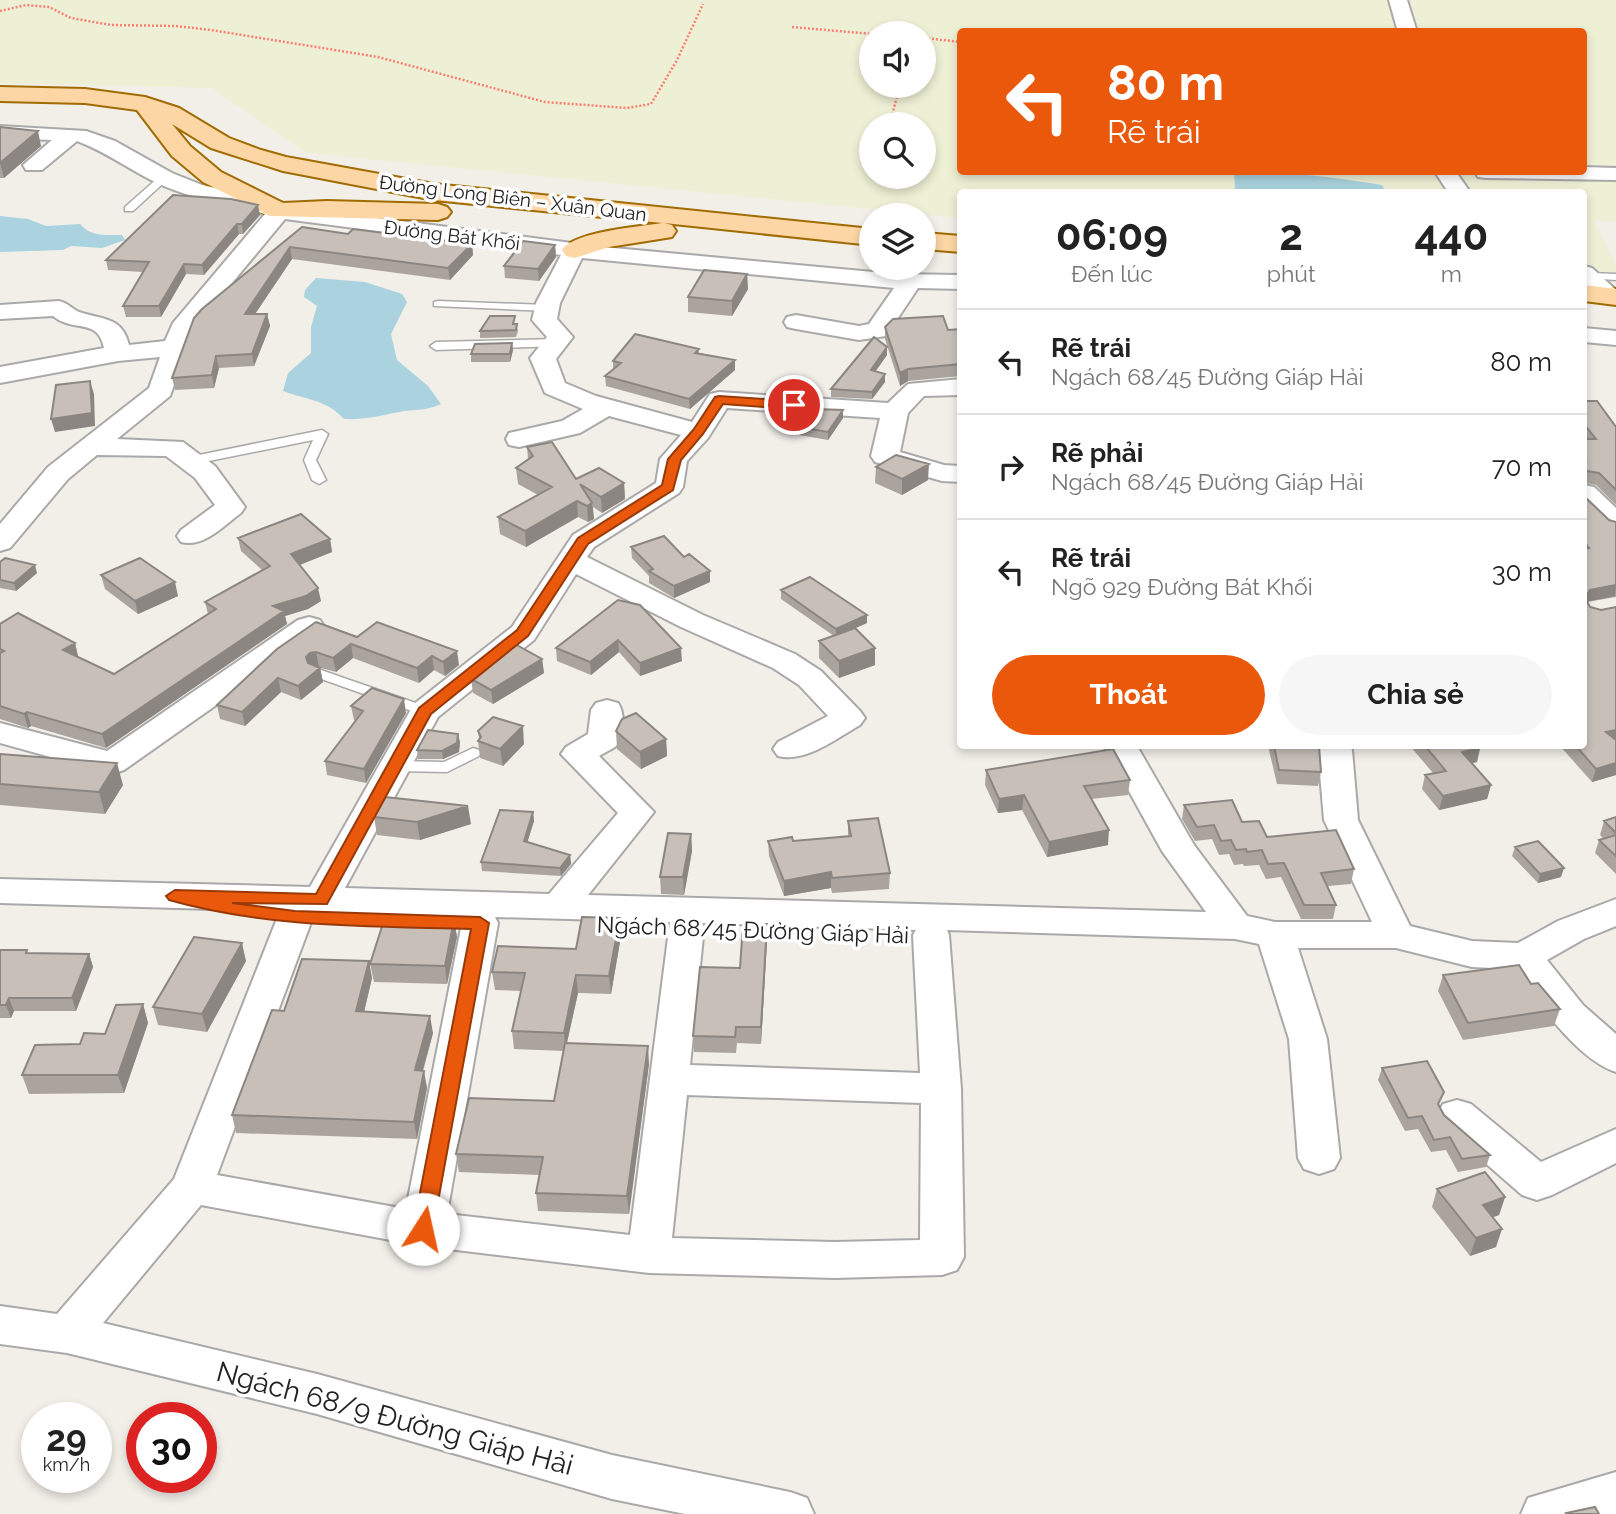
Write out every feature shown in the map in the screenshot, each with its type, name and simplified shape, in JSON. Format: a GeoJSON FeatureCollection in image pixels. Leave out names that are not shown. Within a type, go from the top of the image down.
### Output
{"type":"FeatureCollection","features":[{"type":"Feature","properties":{"kind":"main road","name":"Đường Long Biên – Xuân Quan"},"geometry":{"type":"LineString","coordinates":[[0,94],[85,96],[145,104],[171,113],[220,143],[283,164],[434,192],[859,236]]}},
{"type":"Feature","properties":{"kind":"main road"},"geometry":{"type":"LineString","coordinates":[[145,104],[181,151],[212,177],[279,211],[327,209],[517,214],[603,211]]}},
{"type":"Feature","properties":{"kind":"main road"},"geometry":{"type":"LineString","coordinates":[[575,250],[616,237],[724,223]]}},
{"type":"Feature","properties":{"kind":"main road"},"geometry":{"type":"LineString","coordinates":[[936,242],[957,244]]}},
{"type":"Feature","properties":{"kind":"street"},"geometry":{"type":"LineString","coordinates":[[1398,0],[1407,28]]}},
{"type":"Feature","properties":{"kind":"street","name":"Đường Bát Khối"},"geometry":{"type":"LineString","coordinates":[[0,132],[72,135],[108,145],[164,178],[194,190],[279,211],[575,250],[910,282],[957,282]]}},
{"type":"Feature","properties":{"kind":"street"},"geometry":{"type":"LineString","coordinates":[[34,165],[72,135]]}},
{"type":"Feature","properties":{"kind":"street"},"geometry":{"type":"LineString","coordinates":[[1587,174],[1616,174]]}},
{"type":"Feature","properties":{"kind":"street"},"geometry":{"type":"LineString","coordinates":[[0,542],[58,473],[161,391],[182,328],[279,211]]}},
{"type":"Feature","properties":{"kind":"street"},"geometry":{"type":"LineString","coordinates":[[575,250],[547,308],[544,320],[561,337],[543,358],[554,388],[605,407],[699,432]]}},
{"type":"Feature","properties":{"kind":"street"},"geometry":{"type":"LineString","coordinates":[[796,322],[869,334],[882,326],[910,282]]}},
{"type":"Feature","properties":{"kind":"street"},"geometry":{"type":"LineString","coordinates":[[0,312],[59,308],[70,318],[106,326],[114,335],[118,353]]}},
{"type":"Feature","properties":{"kind":"street"},"geometry":{"type":"LineString","coordinates":[[1587,335],[1616,338]]}},
{"type":"Feature","properties":{"kind":"street"},"geometry":{"type":"LineString","coordinates":[[0,375],[118,353],[175,348]]}},
{"type":"Feature","properties":{"kind":"street"},"geometry":{"type":"LineString","coordinates":[[957,387],[922,388],[895,411],[885,456],[942,473],[957,474]]}},
{"type":"Feature","properties":{"kind":"street"},"geometry":{"type":"LineString","coordinates":[[66,1334],[192,1186],[308,908],[396,766],[425,711],[523,633],[583,541],[668,487],[674,459],[699,432],[719,400],[895,411]]}},
{"type":"Feature","properties":{"kind":"street"},"geometry":{"type":"LineString","coordinates":[[519,439],[571,427],[605,407]]}},
{"type":"Feature","properties":{"kind":"street"},"geometry":{"type":"LineString","coordinates":[[92,447],[173,448],[205,472],[231,507],[191,536]]}},
{"type":"Feature","properties":{"kind":"street"},"geometry":{"type":"LineString","coordinates":[[1587,498],[1602,521]]}},
{"type":"Feature","properties":{"kind":"street"},"geometry":{"type":"LineString","coordinates":[[571,560],[692,621],[784,661],[810,678],[849,718],[790,750]]}},
{"type":"Feature","properties":{"kind":"street"},"geometry":{"type":"LineString","coordinates":[[0,733],[111,763],[309,626]]}},
{"type":"Feature","properties":{"kind":"street"},"geometry":{"type":"LineString","coordinates":[[559,906],[637,812],[578,754],[604,738],[607,709]]}},
{"type":"Feature","properties":{"kind":"street"},"geometry":{"type":"LineString","coordinates":[[1123,749],[1180,851],[1235,926]]}},
{"type":"Feature","properties":{"kind":"street"},"geometry":{"type":"LineString","coordinates":[[1335,750],[1341,820],[1395,935]]}},
{"type":"Feature","properties":{"kind":"street","name":"Ngách 68/45 Đường Giáp Hải"},"geometry":{"type":"LineString","coordinates":[[0,891],[175,896],[242,911],[559,906],[1235,926],[1275,935],[1395,935],[1472,954],[1524,956]]}},
{"type":"Feature","properties":{"kind":"street","name":"Ngách 68/45 Đường Giáp Hải"},"geometry":{"type":"LineString","coordinates":[[308,908],[480,923],[931,935],[995,919]]}},
{"type":"Feature","properties":{"kind":"street"},"geometry":{"type":"LineString","coordinates":[[1616,912],[1571,930],[1524,956],[1569,1015],[1616,1057]]}},
{"type":"Feature","properties":{"kind":"street"},"geometry":{"type":"LineString","coordinates":[[423,1229],[480,923]]}},
{"type":"Feature","properties":{"kind":"street"},"geometry":{"type":"LineString","coordinates":[[649,1255],[686,927]]}},
{"type":"Feature","properties":{"kind":"street"},"geometry":{"type":"LineString","coordinates":[[192,1186],[423,1229],[649,1255],[835,1260],[942,1257],[941,1089],[931,935]]}},
{"type":"Feature","properties":{"kind":"street"},"geometry":{"type":"LineString","coordinates":[[1275,935],[1308,1039],[1319,1158]]}},
{"type":"Feature","properties":{"kind":"street"},"geometry":{"type":"LineString","coordinates":[[668,1079],[941,1089]]}},
{"type":"Feature","properties":{"kind":"street"},"geometry":{"type":"LineString","coordinates":[[1457,1115],[1538,1183],[1616,1145]]}},
{"type":"Feature","properties":{"kind":"street","name":"Ngách 68/9 Đường Giáp Hải"},"geometry":{"type":"LineString","coordinates":[[0,1325],[66,1334],[317,1394],[612,1477],[790,1514]]}},
{"type":"Feature","properties":{"kind":"street"},"geometry":{"type":"LineString","coordinates":[[1545,1514],[1616,1494]]}},
{"type":"Feature","properties":{"kind":"lane"},"geometry":{"type":"LineString","coordinates":[[130,208],[164,178]]}},
{"type":"Feature","properties":{"kind":"lane"},"geometry":{"type":"LineString","coordinates":[[438,304],[547,308]]}},
{"type":"Feature","properties":{"kind":"lane"},"geometry":{"type":"LineString","coordinates":[[436,346],[556,343]]}},
{"type":"Feature","properties":{"kind":"lane"},"geometry":{"type":"LineString","coordinates":[[189,461],[322,435],[310,460],[319,480]]}},
{"type":"Feature","properties":{"kind":"lane"},"geometry":{"type":"LineString","coordinates":[[318,673],[425,711]]}},
{"type":"Feature","properties":{"kind":"lane"},"geometry":{"type":"LineString","coordinates":[[396,766],[447,767],[473,753]]}},
{"type":"Feature","properties":{"kind":"path"},"geometry":{"type":"LineString","coordinates":[[0,11],[26,5],[49,7],[71,18],[111,25],[176,26],[248,36],[402,61],[545,102],[627,108],[652,104],[677,60],[703,4]]}},
{"type":"Feature","properties":{"kind":"path"},"geometry":{"type":"LineString","coordinates":[[792,27],[859,33]]}},
{"type":"Feature","properties":{"kind":"path"},"geometry":{"type":"LineString","coordinates":[[936,39],[957,42]]}},
{"type":"Feature","properties":{"kind":"green space"},"geometry":{"type":"Polygon","coordinates":[[[0,0],[1616,0],[1616,221],[1594,221],[1616,265],[1616,282],[1587,278],[1587,189],[957,189],[957,218],[936,216],[936,203],[859,203],[859,208],[306,153],[212,88],[0,83],[0,0]]]}},
{"type":"Feature","properties":{"kind":"water"},"geometry":{"type":"Polygon","coordinates":[[[1234,175],[1301,175],[1345,179],[1382,185],[1384,189],[1235,189],[1234,175]]]}},
{"type":"Feature","properties":{"kind":"water"},"geometry":{"type":"Polygon","coordinates":[[[0,216],[28,219],[46,226],[80,224],[94,233],[122,235],[125,240],[102,248],[71,246],[63,250],[0,252],[0,216]]]}},
{"type":"Feature","properties":{"kind":"water"},"geometry":{"type":"Polygon","coordinates":[[[316,278],[365,282],[402,294],[407,302],[391,334],[397,360],[428,386],[441,404],[426,409],[344,419],[330,407],[283,391],[288,373],[311,353],[311,327],[317,306],[304,297],[305,290],[316,278]]]}},
{"type":"Feature","properties":{"kind":"building"},"geometry":{"type":"Polygon","coordinates":[[[0,127],[38,131],[0,163],[0,127]]]}},
{"type":"Feature","properties":{"kind":"building"},"geometry":{"type":"Polygon","coordinates":[[[173,195],[231,199],[258,205],[242,224],[237,224],[202,265],[184,264],[159,306],[123,306],[149,262],[106,260],[173,195]]]}},
{"type":"Feature","properties":{"kind":"building"},"geometry":{"type":"Polygon","coordinates":[[[302,227],[348,234],[353,229],[472,244],[448,268],[290,247],[245,314],[267,314],[252,354],[216,356],[212,375],[172,378],[194,318],[302,227]]]}},
{"type":"Feature","properties":{"kind":"building"},"geometry":{"type":"Polygon","coordinates":[[[523,241],[555,245],[538,269],[504,266],[523,241]]]}},
{"type":"Feature","properties":{"kind":"building"},"geometry":{"type":"Polygon","coordinates":[[[704,270],[747,274],[732,301],[688,297],[704,270]]]}},
{"type":"Feature","properties":{"kind":"building"},"geometry":{"type":"Polygon","coordinates":[[[490,316],[515,316],[513,324],[517,324],[516,330],[480,331],[490,316]]]}},
{"type":"Feature","properties":{"kind":"building"},"geometry":{"type":"Polygon","coordinates":[[[943,316],[948,330],[957,329],[957,364],[908,369],[900,373],[885,327],[893,319],[943,316]]]}},
{"type":"Feature","properties":{"kind":"building"},"geometry":{"type":"Polygon","coordinates":[[[635,334],[699,349],[695,353],[735,360],[689,399],[605,376],[621,363],[613,361],[635,334]]]}},
{"type":"Feature","properties":{"kind":"building"},"geometry":{"type":"Polygon","coordinates":[[[874,337],[887,347],[871,370],[885,374],[872,392],[831,389],[874,337]]]}},
{"type":"Feature","properties":{"kind":"building"},"geometry":{"type":"Polygon","coordinates":[[[512,343],[510,354],[471,354],[475,344],[512,343]]]}},
{"type":"Feature","properties":{"kind":"building"},"geometry":{"type":"Polygon","coordinates":[[[90,381],[92,413],[51,419],[56,385],[90,381]]]}},
{"type":"Feature","properties":{"kind":"building"},"geometry":{"type":"Polygon","coordinates":[[[1587,401],[1597,401],[1616,427],[1616,490],[1599,473],[1587,471],[1587,439],[1596,439],[1587,428],[1587,401]]]}},
{"type":"Feature","properties":{"kind":"building"},"geometry":{"type":"Polygon","coordinates":[[[815,409],[843,410],[828,432],[799,427],[815,409]]]}},
{"type":"Feature","properties":{"kind":"building"},"geometry":{"type":"Polygon","coordinates":[[[552,442],[576,479],[599,468],[624,483],[601,497],[580,484],[592,503],[587,506],[577,501],[525,531],[498,517],[552,487],[516,468],[533,456],[527,447],[552,442]]]}},
{"type":"Feature","properties":{"kind":"building"},"geometry":{"type":"Polygon","coordinates":[[[896,455],[929,464],[902,479],[876,467],[896,455]]]}},
{"type":"Feature","properties":{"kind":"building"},"geometry":{"type":"Polygon","coordinates":[[[1587,499],[1609,520],[1616,522],[1616,585],[1590,590],[1587,595],[1587,499]]]}},
{"type":"Feature","properties":{"kind":"building"},"geometry":{"type":"Polygon","coordinates":[[[301,514],[330,539],[291,554],[318,588],[306,596],[273,606],[284,611],[102,734],[0,706],[0,653],[4,651],[0,649],[0,624],[18,613],[75,643],[63,650],[114,674],[216,609],[205,602],[270,566],[238,538],[301,514]]]}},
{"type":"Feature","properties":{"kind":"building"},"geometry":{"type":"Polygon","coordinates":[[[664,536],[684,557],[689,554],[710,571],[674,586],[649,571],[653,569],[631,547],[664,536]]]}},
{"type":"Feature","properties":{"kind":"building"},"geometry":{"type":"Polygon","coordinates":[[[5,558],[35,565],[14,583],[0,580],[0,562],[5,558]]]}},
{"type":"Feature","properties":{"kind":"building"},"geometry":{"type":"Polygon","coordinates":[[[140,558],[175,582],[135,601],[101,575],[140,558]]]}},
{"type":"Feature","properties":{"kind":"building"},"geometry":{"type":"Polygon","coordinates":[[[810,577],[867,615],[836,629],[781,590],[810,577]]]}},
{"type":"Feature","properties":{"kind":"building"},"geometry":{"type":"Polygon","coordinates":[[[618,600],[640,605],[681,648],[640,663],[618,640],[590,662],[556,648],[618,600]]]}},
{"type":"Feature","properties":{"kind":"building"},"geometry":{"type":"Polygon","coordinates":[[[1587,602],[1590,607],[1601,610],[1616,607],[1616,730],[1606,732],[1616,740],[1616,763],[1596,769],[1579,749],[1587,749],[1587,602]]]}},
{"type":"Feature","properties":{"kind":"building"},"geometry":{"type":"Polygon","coordinates":[[[316,622],[357,637],[377,622],[457,651],[443,662],[432,656],[417,668],[351,644],[333,658],[316,652],[310,653],[306,657],[308,663],[320,668],[298,686],[278,678],[242,712],[217,705],[277,649],[316,622]]]}},
{"type":"Feature","properties":{"kind":"building"},"geometry":{"type":"Polygon","coordinates":[[[855,628],[875,648],[839,661],[819,641],[855,628]]]}},
{"type":"Feature","properties":{"kind":"building"},"geometry":{"type":"Polygon","coordinates":[[[515,644],[542,659],[491,690],[471,679],[515,644]]]}},
{"type":"Feature","properties":{"kind":"building"},"geometry":{"type":"Polygon","coordinates":[[[372,688],[404,699],[364,769],[325,761],[363,711],[351,706],[372,688]]]}},
{"type":"Feature","properties":{"kind":"building"},"geometry":{"type":"Polygon","coordinates":[[[636,713],[666,739],[640,752],[616,731],[622,719],[636,713]]]}},
{"type":"Feature","properties":{"kind":"building"},"geometry":{"type":"Polygon","coordinates":[[[493,717],[523,726],[500,749],[478,741],[481,737],[478,731],[493,717]]]}},
{"type":"Feature","properties":{"kind":"building"},"geometry":{"type":"Polygon","coordinates":[[[428,730],[458,734],[457,743],[442,751],[417,750],[428,730]]]}},
{"type":"Feature","properties":{"kind":"building"},"geometry":{"type":"Polygon","coordinates":[[[1113,749],[1130,780],[1084,786],[1109,830],[1049,842],[1024,795],[999,799],[986,770],[1113,749]]]}},
{"type":"Feature","properties":{"kind":"building"},"geometry":{"type":"Polygon","coordinates":[[[1275,749],[1319,749],[1321,772],[1279,770],[1275,749]]]}},
{"type":"Feature","properties":{"kind":"building"},"geometry":{"type":"Polygon","coordinates":[[[1428,749],[1476,749],[1462,752],[1491,785],[1443,796],[1425,775],[1446,771],[1428,749]]]}},
{"type":"Feature","properties":{"kind":"building"},"geometry":{"type":"Polygon","coordinates":[[[0,754],[117,763],[99,792],[0,784],[0,754]]]}},
{"type":"Feature","properties":{"kind":"building"},"geometry":{"type":"Polygon","coordinates":[[[385,797],[468,806],[417,822],[374,817],[385,797]]]}},
{"type":"Feature","properties":{"kind":"building"},"geometry":{"type":"Polygon","coordinates":[[[1232,800],[1242,822],[1259,821],[1267,837],[1336,830],[1354,869],[1321,873],[1336,905],[1304,905],[1284,863],[1268,864],[1262,850],[1236,850],[1231,840],[1221,841],[1214,825],[1197,827],[1184,805],[1232,800]]]}},
{"type":"Feature","properties":{"kind":"building"},"geometry":{"type":"Polygon","coordinates":[[[500,810],[533,812],[524,841],[570,855],[560,868],[481,862],[500,810]]]}},
{"type":"Feature","properties":{"kind":"building"},"geometry":{"type":"Polygon","coordinates":[[[1616,817],[1616,833],[1604,821],[1616,817]]]}},
{"type":"Feature","properties":{"kind":"building"},"geometry":{"type":"Polygon","coordinates":[[[878,818],[890,873],[832,878],[831,872],[784,881],[768,841],[792,837],[793,841],[851,836],[848,821],[878,818]]]}},
{"type":"Feature","properties":{"kind":"building"},"geometry":{"type":"Polygon","coordinates":[[[668,833],[691,834],[683,877],[660,877],[668,833]]]}},
{"type":"Feature","properties":{"kind":"building"},"geometry":{"type":"Polygon","coordinates":[[[1616,835],[1616,856],[1599,840],[1616,835]]]}},
{"type":"Feature","properties":{"kind":"building"},"geometry":{"type":"Polygon","coordinates":[[[1538,841],[1564,868],[1540,874],[1515,847],[1538,841]]]}},
{"type":"Feature","properties":{"kind":"building"},"geometry":{"type":"Polygon","coordinates":[[[385,917],[454,920],[445,966],[370,964],[385,917]]]}},
{"type":"Feature","properties":{"kind":"building"},"geometry":{"type":"Polygon","coordinates":[[[582,917],[620,918],[609,976],[576,975],[564,1033],[512,1031],[525,973],[492,972],[498,946],[576,949],[582,917]]]}},
{"type":"Feature","properties":{"kind":"building"},"geometry":{"type":"Polygon","coordinates":[[[743,924],[767,924],[761,1027],[736,1027],[735,1037],[693,1036],[700,967],[740,968],[743,924]]]}},
{"type":"Feature","properties":{"kind":"building"},"geometry":{"type":"Polygon","coordinates":[[[194,937],[242,943],[202,1014],[153,1007],[194,937]]]}},
{"type":"Feature","properties":{"kind":"building"},"geometry":{"type":"Polygon","coordinates":[[[0,950],[89,954],[72,998],[9,998],[6,1005],[0,1005],[0,950]]]}},
{"type":"Feature","properties":{"kind":"building"},"geometry":{"type":"Polygon","coordinates":[[[302,959],[369,961],[356,1011],[430,1016],[415,1070],[424,1071],[414,1122],[232,1115],[272,1010],[284,1011],[302,959]]]}},
{"type":"Feature","properties":{"kind":"building"},"geometry":{"type":"Polygon","coordinates":[[[1519,965],[1531,984],[1538,983],[1560,1009],[1468,1023],[1443,975],[1519,965]]]}},
{"type":"Feature","properties":{"kind":"building"},"geometry":{"type":"Polygon","coordinates":[[[143,1004],[118,1075],[22,1075],[35,1045],[80,1044],[84,1033],[105,1034],[116,1005],[143,1004]]]}},
{"type":"Feature","properties":{"kind":"building"},"geometry":{"type":"Polygon","coordinates":[[[565,1043],[648,1046],[627,1196],[536,1193],[543,1157],[456,1154],[469,1098],[554,1101],[565,1043]]]}},
{"type":"Feature","properties":{"kind":"building"},"geometry":{"type":"Polygon","coordinates":[[[1427,1061],[1444,1092],[1438,1104],[1444,1115],[1490,1155],[1462,1159],[1450,1137],[1434,1140],[1422,1116],[1408,1118],[1382,1068],[1427,1061]]]}},
{"type":"Feature","properties":{"kind":"building"},"geometry":{"type":"Polygon","coordinates":[[[1485,1172],[1505,1197],[1483,1205],[1502,1229],[1476,1238],[1437,1189],[1485,1172]]]}},
{"type":"Feature","properties":{"kind":"building"},"geometry":{"type":"Polygon","coordinates":[[[1595,1507],[1599,1514],[1566,1513],[1595,1507]]]}},
{"type":"Feature","properties":{"kind":"route"},"geometry":{"type":"LineString","coordinates":[[423,1229],[480,923],[295,917],[242,911],[175,896],[321,900],[425,711],[523,633],[583,541],[668,487],[674,459],[699,432],[719,400],[794,405]]}}]}
